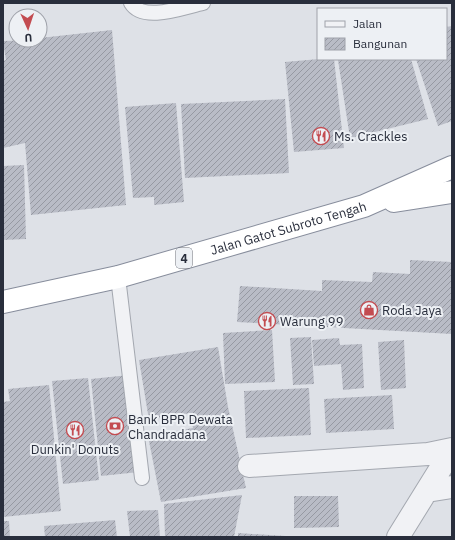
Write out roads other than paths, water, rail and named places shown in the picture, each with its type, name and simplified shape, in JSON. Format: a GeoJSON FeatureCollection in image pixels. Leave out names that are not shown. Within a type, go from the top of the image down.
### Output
{"type":"FeatureCollection","features":[{"type":"Feature","properties":{"kind":"highway","name":"Jalan Gatot Subroto Tengah"},"geometry":{"type":"LineString","coordinates":[[5,298],[118,277],[364,206],[452,167]]}},
{"type":"Feature","properties":{"kind":"highway","name":"4"},"geometry":{"type":"LineString","coordinates":[[364,206],[452,192]]}},
{"type":"Feature","properties":{"kind":"street"},"geometry":{"type":"LineString","coordinates":[[249,466],[428,454],[452,450]]}},
{"type":"Feature","properties":{"kind":"street"},"geometry":{"type":"LineString","coordinates":[[398,537],[452,450]]}},
{"type":"Feature","properties":{"kind":"street"},"geometry":{"type":"LineString","coordinates":[[427,491],[452,487]]}},
{"type":"Feature","properties":{"kind":"lane"},"geometry":{"type":"LineString","coordinates":[[131,3],[136,10],[148,14],[203,3]]}},
{"type":"Feature","properties":{"kind":"lane"},"geometry":{"type":"LineString","coordinates":[[118,277],[142,478]]}},
{"type":"Feature","properties":{"kind":"place","name":"Ms. Crackles"},"geometry":{"type":"Point","coordinates":[321,136]}},
{"type":"Feature","properties":{"kind":"place","name":"Roda Jaya"},"geometry":{"type":"Point","coordinates":[369,310]}},
{"type":"Feature","properties":{"kind":"place","name":"Warung 99"},"geometry":{"type":"Point","coordinates":[267,321]}},
{"type":"Feature","properties":{"kind":"place","name":"Bank BPR Dewata Chandradana"},"geometry":{"type":"Point","coordinates":[115,426]}},
{"type":"Feature","properties":{"kind":"place","name":"Dunkin' Donuts"},"geometry":{"type":"Point","coordinates":[75,430]}}]}
